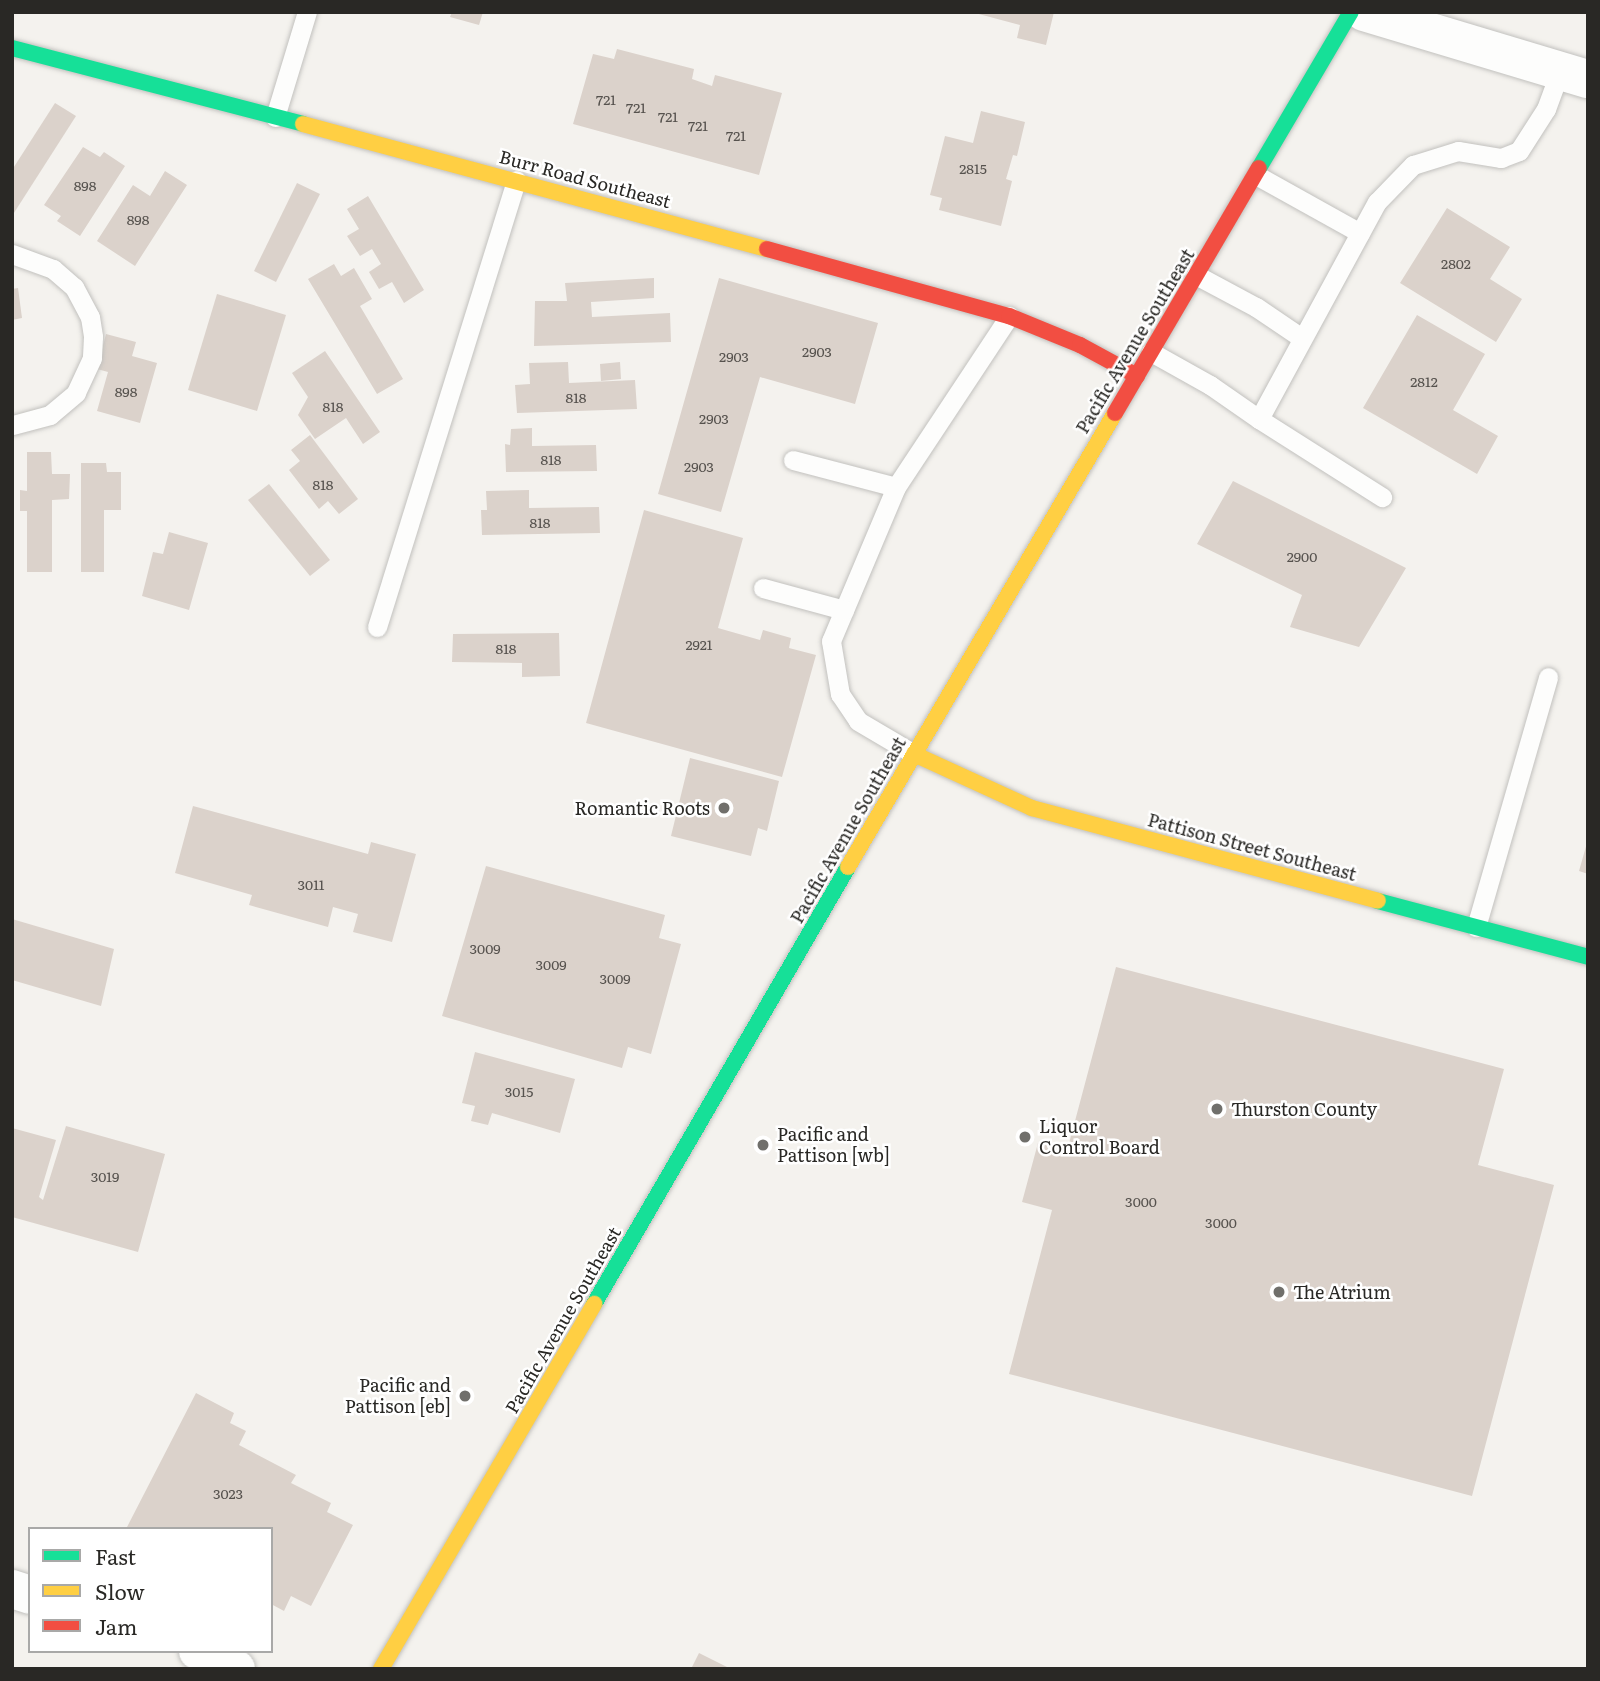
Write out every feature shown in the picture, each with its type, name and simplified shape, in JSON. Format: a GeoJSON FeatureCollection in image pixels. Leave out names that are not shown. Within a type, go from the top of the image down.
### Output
{"type":"FeatureCollection","features":[{"type":"Feature","properties":{"kind":"main road","name":"Pacific Avenue Southeast"},"geometry":{"type":"LineString","coordinates":[[381,1669],[914,754],[1351,12]]}},
{"type":"Feature","properties":{"kind":"main road","name":"Burr Road Southeast"},"geometry":{"type":"LineString","coordinates":[[12,48],[516,180],[1009,316],[1080,345],[1137,376]]}},
{"type":"Feature","properties":{"kind":"main road","name":"Pattison Street Southeast"},"geometry":{"type":"LineString","coordinates":[[914,754],[1031,808],[1588,957]]}},
{"type":"Feature","properties":{"kind":"street"},"geometry":{"type":"LineString","coordinates":[[1364,12],[1574,75]]}},
{"type":"Feature","properties":{"kind":"street"},"geometry":{"type":"LineString","coordinates":[[202,1653],[236,1669]]}},
{"type":"Feature","properties":{"kind":"lane"},"geometry":{"type":"LineString","coordinates":[[275,117],[307,12]]}},
{"type":"Feature","properties":{"kind":"lane"},"geometry":{"type":"LineString","coordinates":[[1259,419],[1377,202],[1413,164],[1458,151],[1501,158],[1519,150],[1546,109],[1574,75]]}},
{"type":"Feature","properties":{"kind":"lane"},"geometry":{"type":"LineString","coordinates":[[1256,175],[1360,233]]}},
{"type":"Feature","properties":{"kind":"lane"},"geometry":{"type":"LineString","coordinates":[[377,627],[516,180]]}},
{"type":"Feature","properties":{"kind":"lane"},"geometry":{"type":"LineString","coordinates":[[12,254],[53,269],[74,287],[90,317],[93,337],[92,358],[76,393],[50,415],[12,425]]}},
{"type":"Feature","properties":{"kind":"lane"},"geometry":{"type":"LineString","coordinates":[[1196,275],[1256,307],[1302,338]]}},
{"type":"Feature","properties":{"kind":"lane"},"geometry":{"type":"LineString","coordinates":[[914,754],[858,721],[840,694],[831,641],[896,487],[1009,316]]}},
{"type":"Feature","properties":{"kind":"lane"},"geometry":{"type":"LineString","coordinates":[[1151,352],[1210,385],[1381,497]]}},
{"type":"Feature","properties":{"kind":"lane"},"geometry":{"type":"LineString","coordinates":[[793,460],[896,487]]}},
{"type":"Feature","properties":{"kind":"lane"},"geometry":{"type":"LineString","coordinates":[[763,588],[844,610]]}},
{"type":"Feature","properties":{"kind":"lane"},"geometry":{"type":"LineString","coordinates":[[1476,927],[1548,677]]}},
{"type":"Feature","properties":{"kind":"building"},"geometry":{"type":"Polygon","coordinates":[[[452,12],[483,12],[479,25],[450,17],[452,12]]]}},
{"type":"Feature","properties":{"kind":"building"},"geometry":{"type":"Polygon","coordinates":[[[1054,12],[1046,45],[1017,38],[1020,25],[975,13],[1054,12]]]}},
{"type":"Feature","properties":{"kind":"building"},"geometry":{"type":"Polygon","coordinates":[[[617,49],[694,69],[692,79],[712,86],[715,75],[782,93],[759,175],[573,124],[593,54],[614,59],[617,49]]]}},
{"type":"Feature","properties":{"kind":"building"},"geometry":{"type":"Polygon","coordinates":[[[55,103],[76,116],[12,216],[12,170],[55,103]]]}},
{"type":"Feature","properties":{"kind":"building"},"geometry":{"type":"Polygon","coordinates":[[[981,111],[1025,122],[1017,156],[1013,155],[1006,179],[1012,181],[1001,226],[939,210],[942,198],[930,195],[945,136],[973,143],[981,111]]]}},
{"type":"Feature","properties":{"kind":"building"},"geometry":{"type":"Polygon","coordinates":[[[83,147],[100,157],[104,152],[125,166],[80,236],[57,221],[61,216],[44,205],[83,147]]]}},
{"type":"Feature","properties":{"kind":"building"},"geometry":{"type":"Polygon","coordinates":[[[165,171],[187,185],[135,266],[97,241],[133,185],[150,196],[165,171]]]}},
{"type":"Feature","properties":{"kind":"building"},"geometry":{"type":"Polygon","coordinates":[[[297,183],[320,194],[276,282],[254,271],[297,183]]]}},
{"type":"Feature","properties":{"kind":"building"},"geometry":{"type":"Polygon","coordinates":[[[368,196],[424,290],[404,303],[392,282],[379,289],[369,272],[381,264],[372,249],[360,256],[347,236],[359,229],[347,209],[368,196]]]}},
{"type":"Feature","properties":{"kind":"building"},"geometry":{"type":"Polygon","coordinates":[[[1447,208],[1510,247],[1490,279],[1522,299],[1496,342],[1400,283],[1447,208]]]}},
{"type":"Feature","properties":{"kind":"building"},"geometry":{"type":"Polygon","coordinates":[[[334,264],[341,276],[354,268],[372,299],[360,306],[403,379],[377,394],[308,279],[334,264]]]}},
{"type":"Feature","properties":{"kind":"building"},"geometry":{"type":"Polygon","coordinates":[[[654,278],[654,298],[591,302],[592,317],[670,313],[671,342],[534,346],[535,301],[567,301],[565,283],[654,278]]]}},
{"type":"Feature","properties":{"kind":"building"},"geometry":{"type":"Polygon","coordinates":[[[719,278],[878,323],[855,404],[760,377],[721,512],[658,494],[719,278]]]}},
{"type":"Feature","properties":{"kind":"building"},"geometry":{"type":"Polygon","coordinates":[[[18,288],[22,318],[12,320],[12,289],[18,288]]]}},
{"type":"Feature","properties":{"kind":"building"},"geometry":{"type":"Polygon","coordinates":[[[217,294],[286,315],[257,411],[188,390],[217,294]]]}},
{"type":"Feature","properties":{"kind":"building"},"geometry":{"type":"Polygon","coordinates":[[[1417,315],[1485,354],[1453,410],[1498,436],[1477,474],[1363,408],[1417,315]]]}},
{"type":"Feature","properties":{"kind":"building"},"geometry":{"type":"Polygon","coordinates":[[[106,334],[136,342],[132,356],[157,363],[140,423],[97,411],[108,372],[97,369],[106,334]]]}},
{"type":"Feature","properties":{"kind":"building"},"geometry":{"type":"Polygon","coordinates":[[[325,351],[380,432],[363,444],[346,418],[315,439],[298,415],[308,397],[292,373],[325,351]]]}},
{"type":"Feature","properties":{"kind":"building"},"geometry":{"type":"Polygon","coordinates":[[[568,362],[569,383],[635,380],[637,409],[517,413],[515,385],[530,384],[529,363],[568,362]]]}},
{"type":"Feature","properties":{"kind":"building"},"geometry":{"type":"Polygon","coordinates":[[[620,362],[621,379],[601,381],[600,364],[620,362]]]}},
{"type":"Feature","properties":{"kind":"building"},"geometry":{"type":"Polygon","coordinates":[[[532,428],[532,446],[596,445],[597,471],[506,472],[505,444],[510,445],[511,429],[532,428]]]}},
{"type":"Feature","properties":{"kind":"building"},"geometry":{"type":"Polygon","coordinates":[[[310,435],[358,499],[339,514],[328,501],[319,509],[289,470],[300,461],[291,450],[310,435]]]}},
{"type":"Feature","properties":{"kind":"building"},"geometry":{"type":"Polygon","coordinates":[[[27,452],[51,452],[52,474],[70,474],[69,499],[52,500],[52,572],[27,572],[27,511],[20,511],[20,490],[27,491],[27,452]]]}},
{"type":"Feature","properties":{"kind":"building"},"geometry":{"type":"Polygon","coordinates":[[[81,463],[106,463],[107,472],[121,472],[121,510],[104,510],[104,572],[81,572],[81,463]]]}},
{"type":"Feature","properties":{"kind":"building"},"geometry":{"type":"Polygon","coordinates":[[[1233,481],[1406,568],[1359,647],[1290,627],[1302,595],[1197,544],[1233,481]]]}},
{"type":"Feature","properties":{"kind":"building"},"geometry":{"type":"Polygon","coordinates":[[[269,484],[330,560],[310,576],[248,500],[269,484]]]}},
{"type":"Feature","properties":{"kind":"building"},"geometry":{"type":"Polygon","coordinates":[[[529,490],[529,508],[599,507],[600,533],[482,535],[481,510],[487,510],[486,491],[529,490]]]}},
{"type":"Feature","properties":{"kind":"building"},"geometry":{"type":"Polygon","coordinates":[[[644,510],[743,538],[718,628],[760,640],[763,630],[791,638],[789,648],[816,655],[782,777],[586,723],[644,510]]]}},
{"type":"Feature","properties":{"kind":"building"},"geometry":{"type":"Polygon","coordinates":[[[169,532],[208,543],[189,610],[142,596],[153,552],[163,554],[169,532]]]}},
{"type":"Feature","properties":{"kind":"building"},"geometry":{"type":"Polygon","coordinates":[[[559,633],[560,676],[522,677],[522,663],[452,662],[453,634],[559,633]]]}},
{"type":"Feature","properties":{"kind":"building"},"geometry":{"type":"Polygon","coordinates":[[[690,758],[779,781],[767,831],[758,828],[751,856],[671,836],[690,758]]]}},
{"type":"Feature","properties":{"kind":"building"},"geometry":{"type":"Polygon","coordinates":[[[193,806],[368,854],[371,842],[416,854],[392,942],[353,932],[358,914],[333,907],[328,927],[249,905],[252,895],[175,873],[193,806]]]}},
{"type":"Feature","properties":{"kind":"building"},"geometry":{"type":"Polygon","coordinates":[[[1588,843],[1588,874],[1579,871],[1588,843]]]}},
{"type":"Feature","properties":{"kind":"building"},"geometry":{"type":"Polygon","coordinates":[[[486,866],[665,915],[659,938],[681,944],[651,1054],[628,1047],[622,1068],[442,1016],[486,866]]]}},
{"type":"Feature","properties":{"kind":"building"},"geometry":{"type":"Polygon","coordinates":[[[12,919],[114,949],[101,1006],[12,980],[12,919]]]}},
{"type":"Feature","properties":{"kind":"building","name":"The Atrium"},"geometry":{"type":"Polygon","coordinates":[[[1116,967],[1504,1069],[1478,1165],[1554,1185],[1472,1496],[1009,1374],[1052,1210],[1022,1202],[1038,1143],[1067,1151],[1116,967]]]}},
{"type":"Feature","properties":{"kind":"building"},"geometry":{"type":"Polygon","coordinates":[[[475,1052],[575,1079],[560,1133],[492,1113],[488,1125],[471,1121],[475,1106],[462,1103],[475,1052]]]}},
{"type":"Feature","properties":{"kind":"building"},"geometry":{"type":"Polygon","coordinates":[[[66,1126],[165,1154],[138,1252],[12,1217],[12,1128],[56,1140],[39,1197],[43,1200],[66,1126]]]}},
{"type":"Feature","properties":{"kind":"building"},"geometry":{"type":"Polygon","coordinates":[[[196,1393],[234,1413],[230,1423],[246,1431],[239,1445],[296,1475],[291,1483],[331,1503],[327,1512],[353,1525],[311,1606],[291,1596],[284,1611],[273,1605],[273,1527],[127,1527],[196,1393]]]}},
{"type":"Feature","properties":{"kind":"building"},"geometry":{"type":"Polygon","coordinates":[[[699,1653],[731,1669],[691,1669],[699,1653]]]}},
{"type":"Feature","properties":{"kind":"traffic: fast"},"geometry":{"type":"LineString","coordinates":[[1259,168],[1351,12]]}},
{"type":"Feature","properties":{"kind":"traffic: fast"},"geometry":{"type":"LineString","coordinates":[[12,48],[303,124]]}},
{"type":"Feature","properties":{"kind":"traffic: fast"},"geometry":{"type":"LineString","coordinates":[[594,1304],[848,867]]}},
{"type":"Feature","properties":{"kind":"traffic: fast"},"geometry":{"type":"LineString","coordinates":[[1378,901],[1588,957]]}},
{"type":"Feature","properties":{"kind":"traffic: slow"},"geometry":{"type":"LineString","coordinates":[[303,124],[767,249]]}},
{"type":"Feature","properties":{"kind":"traffic: slow"},"geometry":{"type":"LineString","coordinates":[[848,867],[1115,413]]}},
{"type":"Feature","properties":{"kind":"traffic: slow"},"geometry":{"type":"LineString","coordinates":[[914,754],[1032,808],[1378,901]]}},
{"type":"Feature","properties":{"kind":"traffic: slow"},"geometry":{"type":"LineString","coordinates":[[381,1669],[594,1304]]}},
{"type":"Feature","properties":{"kind":"traffic: jam"},"geometry":{"type":"LineString","coordinates":[[1115,413],[1259,168]]}},
{"type":"Feature","properties":{"kind":"traffic: jam"},"geometry":{"type":"LineString","coordinates":[[767,249],[1009,316],[1080,345],[1137,376]]}},
{"type":"Feature","properties":{"kind":"place","name":"Romantic Roots"},"geometry":{"type":"Point","coordinates":[724,808]}},
{"type":"Feature","properties":{"kind":"place","name":"Thurston County"},"geometry":{"type":"Point","coordinates":[1217,1109]}},
{"type":"Feature","properties":{"kind":"place","name":"Liquor Control Board"},"geometry":{"type":"Point","coordinates":[1025,1137]}},
{"type":"Feature","properties":{"kind":"place","name":"Pacific and Pattison [wb]"},"geometry":{"type":"Point","coordinates":[763,1145]}},
{"type":"Feature","properties":{"kind":"place","name":"The Atrium"},"geometry":{"type":"Point","coordinates":[1279,1292]}},
{"type":"Feature","properties":{"kind":"place","name":"Pacific and Pattison [eb]"},"geometry":{"type":"Point","coordinates":[465,1396]}}]}
